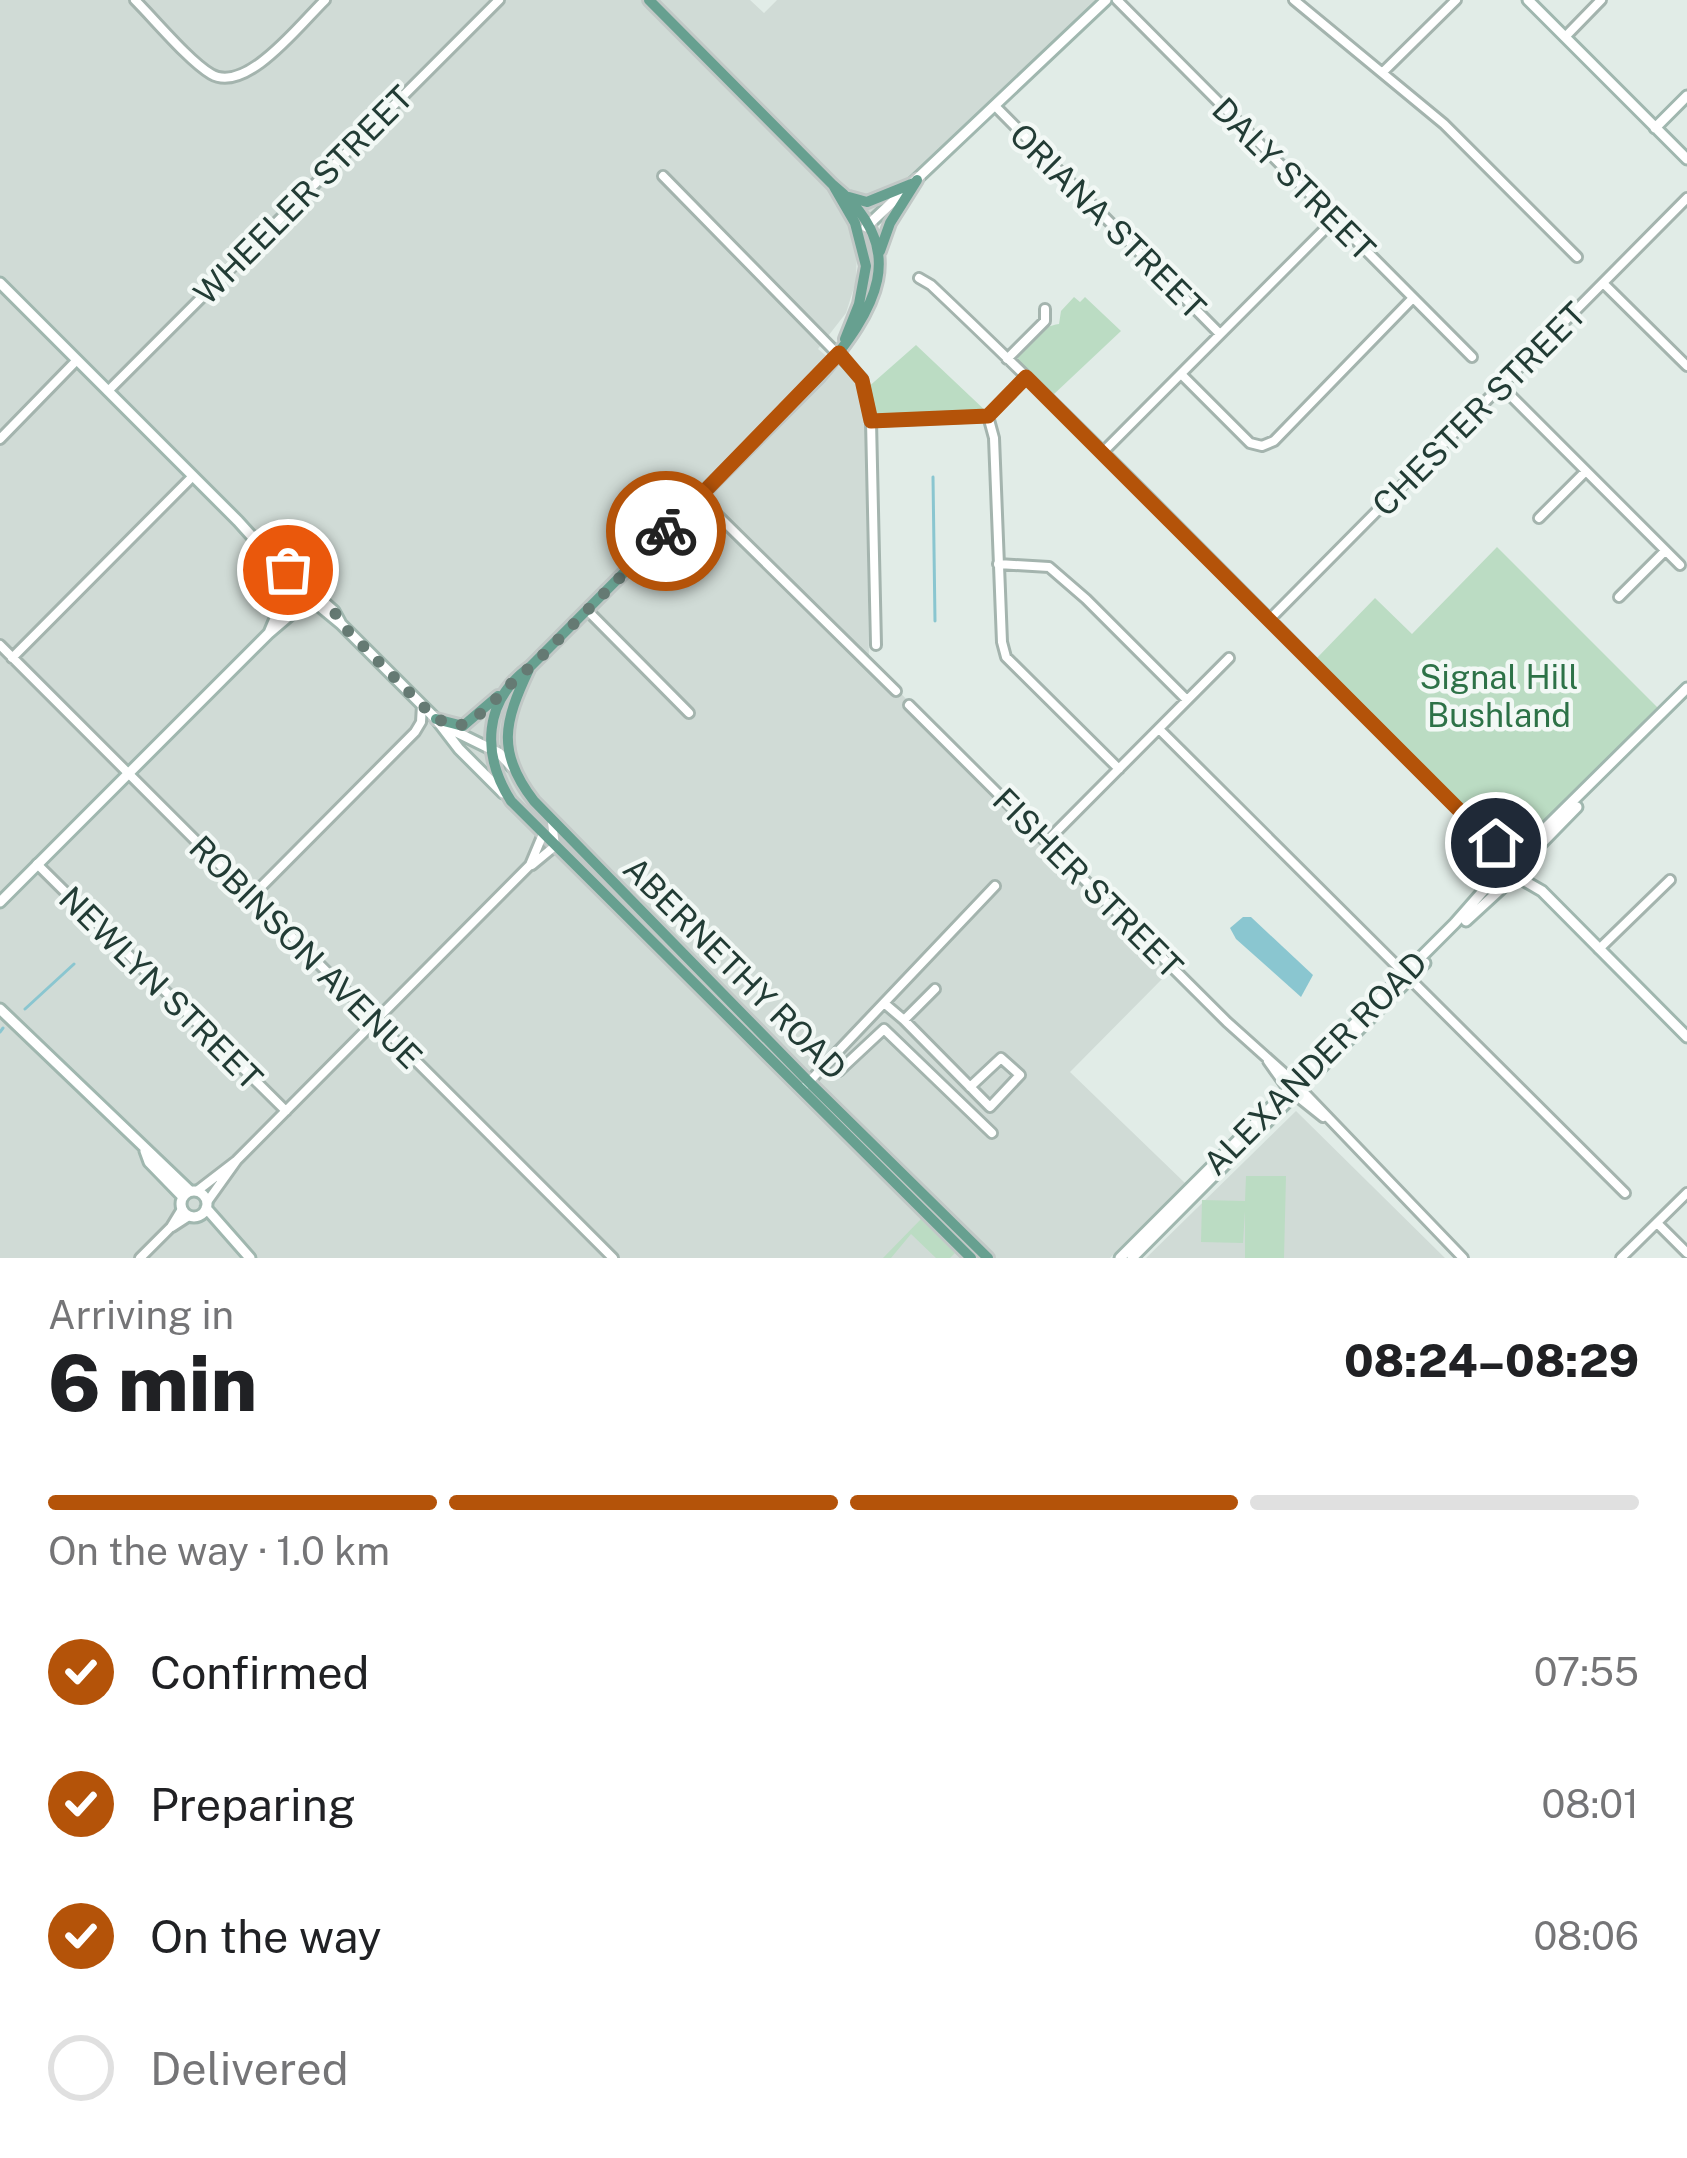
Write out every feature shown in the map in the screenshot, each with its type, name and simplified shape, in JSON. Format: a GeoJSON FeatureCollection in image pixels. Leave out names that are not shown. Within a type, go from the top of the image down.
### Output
{"type":"FeatureCollection","features":[{"type":"Feature","properties":{"kind":"main road"},"geometry":{"type":"LineString","coordinates":[[649,0],[846,196],[879,254]]}},
{"type":"Feature","properties":{"kind":"main road"},"geometry":{"type":"LineString","coordinates":[[865,228],[1106,0]]}},
{"type":"Feature","properties":{"kind":"main road"},"geometry":{"type":"LineString","coordinates":[[1528,0],[1687,159]]}},
{"type":"Feature","properties":{"kind":"main road"},"geometry":{"type":"LineString","coordinates":[[1655,128],[1687,96]]}},
{"type":"Feature","properties":{"kind":"main road"},"geometry":{"type":"LineString","coordinates":[[846,196],[867,202],[916,181]]}},
{"type":"Feature","properties":{"kind":"main road"},"geometry":{"type":"LineString","coordinates":[[439,722],[463,726],[531,667],[856,334],[874,295],[879,254],[890,223],[916,181]]}},
{"type":"Feature","properties":{"kind":"main road"},"geometry":{"type":"LineString","coordinates":[[833,184],[865,228],[864,286],[839,353]]}},
{"type":"Feature","properties":{"kind":"main road","name":"ABERNETHY ROAD"},"geometry":{"type":"LineString","coordinates":[[0,283],[439,722],[459,749],[555,846],[988,1258]]}},
{"type":"Feature","properties":{"kind":"main road"},"geometry":{"type":"LineString","coordinates":[[0,902],[308,592]]}},
{"type":"Feature","properties":{"kind":"main road"},"geometry":{"type":"LineString","coordinates":[[512,767],[508,717],[531,667]]}},
{"type":"Feature","properties":{"kind":"main road"},"geometry":{"type":"LineString","coordinates":[[504,690],[491,720],[490,748],[497,776],[511,801]]}},
{"type":"Feature","properties":{"kind":"main road","name":"ALEXANDER ROAD"},"geometry":{"type":"LineString","coordinates":[[1120,1258],[1406,977],[1511,860],[1687,692]]}},
{"type":"Feature","properties":{"kind":"main road","name":"ALEXANDER ROAD"},"geometry":{"type":"LineString","coordinates":[[1406,977],[1526,866],[1539,845],[1687,692]]}},
{"type":"Feature","properties":{"kind":"main road","name":"ABERNETHY ROAD"},"geometry":{"type":"LineString","coordinates":[[439,722],[490,748],[512,767],[552,822],[971,1258]]}},
{"type":"Feature","properties":{"kind":"main road"},"geometry":{"type":"LineString","coordinates":[[1511,860],[1526,866],[1542,892],[1686,1034]]}},
{"type":"Feature","properties":{"kind":"main road"},"geometry":{"type":"LineString","coordinates":[[1511,860],[1516,876],[1542,892]]}},
{"type":"Feature","properties":{"kind":"main road"},"geometry":{"type":"LineString","coordinates":[[0,1009],[250,1258]]}},
{"type":"Feature","properties":{"kind":"main road","name":"ALEXANDER ROAD"},"geometry":{"type":"LineString","coordinates":[[1132,1258],[1294,1088]]}},
{"type":"Feature","properties":{"kind":"street"},"geometry":{"type":"LineString","coordinates":[[135,0],[212,75],[231,80],[255,69],[325,0]]}},
{"type":"Feature","properties":{"kind":"street","name":"WHEELER STREET"},"geometry":{"type":"LineString","coordinates":[[108,391],[499,0]]}},
{"type":"Feature","properties":{"kind":"street","name":"DALY STREET"},"geometry":{"type":"LineString","coordinates":[[1117,0],[1472,357]]}},
{"type":"Feature","properties":{"kind":"street"},"geometry":{"type":"LineString","coordinates":[[1294,0],[1444,124],[1577,257]]}},
{"type":"Feature","properties":{"kind":"street"},"geometry":{"type":"LineString","coordinates":[[1383,72],[1456,0]]}},
{"type":"Feature","properties":{"kind":"street"},"geometry":{"type":"LineString","coordinates":[[1565,37],[1601,0]]}},
{"type":"Feature","properties":{"kind":"street","name":"ORIANA STREET"},"geometry":{"type":"LineString","coordinates":[[997,108],[1220,334]]}},
{"type":"Feature","properties":{"kind":"street"},"geometry":{"type":"LineString","coordinates":[[664,176],[862,380],[871,421],[876,645]]}},
{"type":"Feature","properties":{"kind":"street","name":"CHESTER STREET"},"geometry":{"type":"LineString","coordinates":[[1270,619],[1687,198]]}},
{"type":"Feature","properties":{"kind":"street"},"geometry":{"type":"LineString","coordinates":[[1102,453],[1336,219]]}},
{"type":"Feature","properties":{"kind":"street"},"geometry":{"type":"LineString","coordinates":[[919,278],[931,284],[1026,377],[1511,860]]}},
{"type":"Feature","properties":{"kind":"street"},"geometry":{"type":"LineString","coordinates":[[1603,283],[1687,366]]}},
{"type":"Feature","properties":{"kind":"street"},"geometry":{"type":"LineString","coordinates":[[1181,374],[1250,443],[1262,446],[1274,441],[1412,299]]}},
{"type":"Feature","properties":{"kind":"street"},"geometry":{"type":"LineString","coordinates":[[1007,359],[1051,321],[1045,309]]}},
{"type":"Feature","properties":{"kind":"street"},"geometry":{"type":"LineString","coordinates":[[0,439],[77,360]]}},
{"type":"Feature","properties":{"kind":"street"},"geometry":{"type":"LineString","coordinates":[[871,421],[988,416],[1026,377]]}},
{"type":"Feature","properties":{"kind":"street"},"geometry":{"type":"LineString","coordinates":[[1502,387],[1680,565]]}},
{"type":"Feature","properties":{"kind":"street"},"geometry":{"type":"LineString","coordinates":[[988,416],[994,438],[1006,657],[1118,770]]}},
{"type":"Feature","properties":{"kind":"street"},"geometry":{"type":"LineString","coordinates":[[1539,518],[1586,471]]}},
{"type":"Feature","properties":{"kind":"street"},"geometry":{"type":"LineString","coordinates":[[12,658],[194,476]]}},
{"type":"Feature","properties":{"kind":"street"},"geometry":{"type":"LineString","coordinates":[[699,497],[896,691]]}},
{"type":"Feature","properties":{"kind":"street"},"geometry":{"type":"LineString","coordinates":[[1618,597],[1665,551]]}},
{"type":"Feature","properties":{"kind":"street"},"geometry":{"type":"LineString","coordinates":[[998,564],[1049,567],[1187,700]]}},
{"type":"Feature","properties":{"kind":"street"},"geometry":{"type":"LineString","coordinates":[[587,610],[689,713]]}},
{"type":"Feature","properties":{"kind":"street","name":"ROBINSON AVENUE"},"geometry":{"type":"LineString","coordinates":[[0,645],[613,1258]]}},
{"type":"Feature","properties":{"kind":"street"},"geometry":{"type":"LineString","coordinates":[[1047,841],[1229,658]]}},
{"type":"Feature","properties":{"kind":"street"},"geometry":{"type":"LineString","coordinates":[[252,896],[415,731],[422,705]]}},
{"type":"Feature","properties":{"kind":"street","name":"FISHER STREET"},"geometry":{"type":"LineString","coordinates":[[909,705],[1463,1258]]}},
{"type":"Feature","properties":{"kind":"street"},"geometry":{"type":"LineString","coordinates":[[1159,729],[1624,1192]]}},
{"type":"Feature","properties":{"kind":"street"},"geometry":{"type":"LineString","coordinates":[[530,865],[555,846],[552,822]]}},
{"type":"Feature","properties":{"kind":"street"},"geometry":{"type":"LineString","coordinates":[[140,1258],[530,865],[543,833]]}},
{"type":"Feature","properties":{"kind":"street","name":"NEWLYN STREET"},"geometry":{"type":"LineString","coordinates":[[37,865],[286,1111]]}},
{"type":"Feature","properties":{"kind":"street"},"geometry":{"type":"LineString","coordinates":[[1599,949],[1670,880]]}},
{"type":"Feature","properties":{"kind":"street"},"geometry":{"type":"LineString","coordinates":[[805,1086],[995,886]]}},
{"type":"Feature","properties":{"kind":"street"},"geometry":{"type":"LineString","coordinates":[[904,1020],[935,989]]}},
{"type":"Feature","properties":{"kind":"street"},"geometry":{"type":"LineString","coordinates":[[884,1003],[990,1107],[1020,1075],[1001,1058],[970,1087]]}},
{"type":"Feature","properties":{"kind":"street"},"geometry":{"type":"LineString","coordinates":[[871,1017],[992,1133]]}},
{"type":"Feature","properties":{"kind":"street"},"geometry":{"type":"LineString","coordinates":[[839,1071],[884,1029]]}},
{"type":"Feature","properties":{"kind":"street"},"geometry":{"type":"LineString","coordinates":[[194,1204],[237,1160]]}},
{"type":"Feature","properties":{"kind":"street"},"geometry":{"type":"LineString","coordinates":[[1621,1258],[1687,1192]]}},
{"type":"Feature","properties":{"kind":"street"},"geometry":{"type":"LineString","coordinates":[[1657,1223],[1687,1253]]}},
{"type":"Feature","properties":{"kind":"shaded area"},"geometry":{"type":"Polygon","coordinates":[[[0,0],[750,0],[764,13],[777,0],[1096,0],[850,233],[857,249],[856,281],[846,313],[818,349],[856,381],[865,420],[869,660],[1168,973],[1070,1072],[1185,1183],[1110,1258],[0,1258],[0,0]]]}},
{"type":"Feature","properties":{"kind":"shaded area"},"geometry":{"type":"Polygon","coordinates":[[[1296,1111],[1445,1258],[1146,1258],[1296,1111]]]}},
{"type":"Feature","properties":{"kind":"green space"},"geometry":{"type":"Polygon","coordinates":[[[1074,297],[1080,302],[1085,297],[1121,331],[1053,395],[1017,360],[1033,336],[1059,324],[1061,311],[1074,297]]]}},
{"type":"Feature","properties":{"kind":"green space"},"geometry":{"type":"Polygon","coordinates":[[[916,345],[989,414],[871,421],[866,389],[916,345]]]}},
{"type":"Feature","properties":{"kind":"green space","name":"Signal Hill Bushland"},"geometry":{"type":"Polygon","coordinates":[[[1497,547],[1659,709],[1519,848],[1503,844],[1316,659],[1375,598],[1412,634],[1497,547]]]}},
{"type":"Feature","properties":{"kind":"green space"},"geometry":{"type":"Polygon","coordinates":[[[1246,1176],[1286,1176],[1284,1258],[1245,1258],[1245,1211],[1243,1243],[1201,1242],[1202,1200],[1245,1201],[1246,1176]]]}},
{"type":"Feature","properties":{"kind":"green space"},"geometry":{"type":"Polygon","coordinates":[[[921,1219],[955,1253],[936,1258],[911,1234],[891,1258],[883,1258],[921,1219]]]}},
{"type":"Feature","properties":{"kind":"water"},"geometry":{"type":"Polygon","coordinates":[[[1243,917],[1251,917],[1313,975],[1301,997],[1236,939],[1230,928],[1243,917]]]}},
{"type":"Feature","properties":{"kind":"waterway"},"geometry":{"type":"LineString","coordinates":[[933,477],[935,621]]}},
{"type":"Feature","properties":{"kind":"waterway"},"geometry":{"type":"LineString","coordinates":[[25,1009],[74,964]]}},
{"type":"Feature","properties":{"kind":"waterway"},"geometry":{"type":"LineString","coordinates":[[0,1032],[3,1028]]}},
{"type":"Feature","properties":{"kind":"way so far"},"geometry":{"type":"LineString","coordinates":[[288,570],[334,611],[341,624],[436,719],[463,726],[531,667],[666,531]]}},
{"type":"Feature","properties":{"kind":"route"},"geometry":{"type":"LineString","coordinates":[[666,531],[839,353],[862,380],[871,421],[988,416],[1026,377],[1496,843]]}}]}
